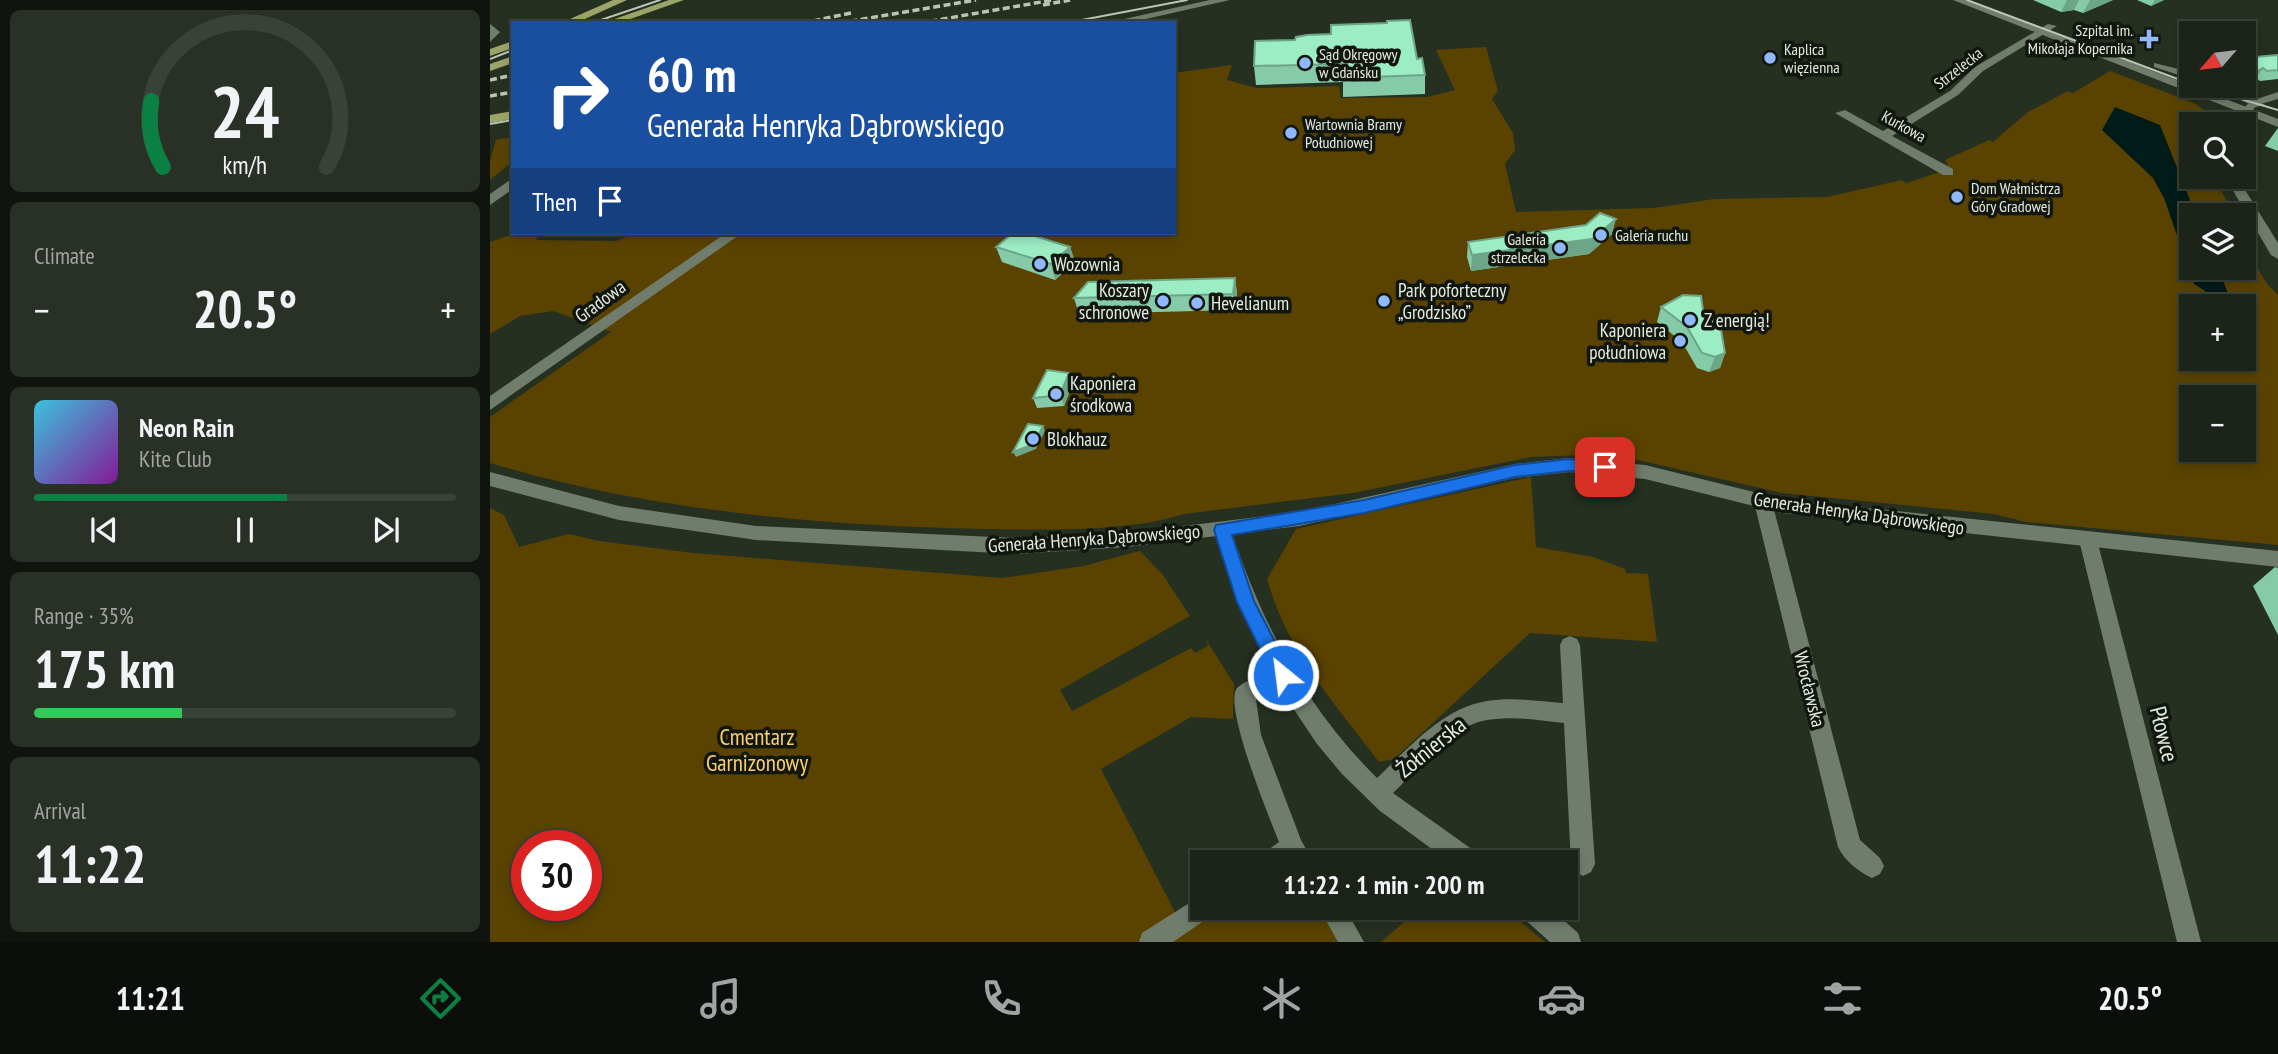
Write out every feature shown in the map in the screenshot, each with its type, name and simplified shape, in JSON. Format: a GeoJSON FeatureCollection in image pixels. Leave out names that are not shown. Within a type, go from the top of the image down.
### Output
{"type":"FeatureCollection","features":[{"type":"Feature","properties":{"kind":"main road"},"geometry":{"type":"LineString","coordinates":[[571,21],[622,0]]}},
{"type":"Feature","properties":{"kind":"main road"},"geometry":{"type":"LineString","coordinates":[[614,21],[679,0]]}},
{"type":"Feature","properties":{"kind":"main road"},"geometry":{"type":"LineString","coordinates":[[490,54],[511,45]]}},
{"type":"Feature","properties":{"kind":"main road"},"geometry":{"type":"LineString","coordinates":[[490,68],[511,60]]}},
{"type":"Feature","properties":{"kind":"main road"},"geometry":{"type":"LineString","coordinates":[[490,119],[511,115]]}},
{"type":"Feature","properties":{"kind":"street"},"geometry":{"type":"LineString","coordinates":[[1121,21],[1225,0]]}},
{"type":"Feature","properties":{"kind":"street"},"geometry":{"type":"LineString","coordinates":[[1958,0],[2179,72]]}},
{"type":"Feature","properties":{"kind":"street"},"geometry":{"type":"LineString","coordinates":[[1981,0],[2047,29],[2250,106],[2278,113]]}},
{"type":"Feature","properties":{"kind":"street","name":"Strzelecka"},"geometry":{"type":"LineString","coordinates":[[1885,135],[1954,93],[1979,69],[2047,29]]}},
{"type":"Feature","properties":{"kind":"street"},"geometry":{"type":"LineString","coordinates":[[2244,112],[2250,106],[2278,95]]}},
{"type":"Feature","properties":{"kind":"street"},"geometry":{"type":"LineString","coordinates":[[2237,98],[2278,123]]}},
{"type":"Feature","properties":{"kind":"street","name":"Kurkowa"},"geometry":{"type":"LineString","coordinates":[[1841,113],[1948,172]]}},
{"type":"Feature","properties":{"kind":"street"},"geometry":{"type":"LineString","coordinates":[[490,201],[511,183]]}},
{"type":"Feature","properties":{"kind":"street"},"geometry":{"type":"LineString","coordinates":[[2238,189],[2278,255]]}},
{"type":"Feature","properties":{"kind":"street","name":"Gradowa"},"geometry":{"type":"LineString","coordinates":[[490,404],[732,235]]}},
{"type":"Feature","properties":{"kind":"street","name":"Generała Henryka Dąbrowskiego"},"geometry":{"type":"LineString","coordinates":[[490,479],[619,513],[756,533],[1015,546],[1126,540],[1222,530],[1364,507],[1515,471],[1569,465],[1645,472],[1763,502],[2278,559]]}},
{"type":"Feature","properties":{"kind":"street","name":"Wrocławska"},"geometry":{"type":"LineString","coordinates":[[1763,502],[1850,847],[1872,866]]}},
{"type":"Feature","properties":{"kind":"street"},"geometry":{"type":"LineString","coordinates":[[1222,530],[1246,602],[1283,675],[1337,750],[1377,793],[1405,817],[1453,850]]}},
{"type":"Feature","properties":{"kind":"street","name":"Płowce"},"geometry":{"type":"LineString","coordinates":[[2088,540],[2189,942]]}},
{"type":"Feature","properties":{"kind":"street"},"geometry":{"type":"LineString","coordinates":[[1570,645],[1583,864]]}},
{"type":"Feature","properties":{"kind":"street"},"geometry":{"type":"LineString","coordinates":[[1283,675],[1245,694],[1250,735],[1295,850]]}},
{"type":"Feature","properties":{"kind":"street","name":"Żołnierska"},"geometry":{"type":"LineString","coordinates":[[1377,793],[1452,726],[1472,714],[1498,710],[1574,714]]}},
{"type":"Feature","properties":{"kind":"street"},"geometry":{"type":"LineString","coordinates":[[1151,942],[1190,915]]}},
{"type":"Feature","properties":{"kind":"street"},"geometry":{"type":"LineString","coordinates":[[1338,920],[1352,942]]}},
{"type":"Feature","properties":{"kind":"street"},"geometry":{"type":"LineString","coordinates":[[1544,920],[1569,942]]}},
{"type":"Feature","properties":{"kind":"green space","name":"Park poforteczny „Grodzisko”"},"geometry":{"type":"Polygon","coordinates":[[[1486,47],[1498,91],[1492,99],[1513,133],[1515,150],[1505,164],[1516,212],[1654,208],[1714,199],[1827,197],[1902,180],[1906,183],[1950,169],[1945,160],[1989,140],[1993,142],[2028,112],[2068,91],[2073,93],[2110,71],[2194,103],[2207,112],[2179,112],[2179,189],[2220,189],[2228,203],[2179,203],[2179,280],[2256,280],[2256,265],[2267,284],[2278,295],[2278,545],[2026,522],[1994,514],[1782,493],[1638,460],[1582,455],[1531,457],[1353,493],[1184,514],[1138,524],[1058,529],[858,524],[734,512],[612,493],[490,463],[490,417],[611,332],[553,311],[520,316],[490,334],[490,242],[511,235],[539,235],[536,240],[616,241],[632,235],[1176,235],[1176,73],[1232,65],[1227,80],[1257,88],[1339,86],[1341,98],[1427,97],[1455,90],[1436,50],[1486,47]]]}},
{"type":"Feature","properties":{"kind":"green space"},"geometry":{"type":"Polygon","coordinates":[[[511,137],[511,163],[490,180],[490,161],[496,140],[511,137]]]}},
{"type":"Feature","properties":{"kind":"green space"},"geometry":{"type":"Polygon","coordinates":[[[1531,477],[1536,547],[1593,557],[1625,569],[1626,573],[1648,574],[1657,642],[1530,633],[1394,759],[1379,762],[1300,654],[1276,606],[1267,579],[1296,529],[1531,477]]]}},
{"type":"Feature","properties":{"kind":"green space","name":"Cmentarz Garnizonowy"},"geometry":{"type":"Polygon","coordinates":[[[490,508],[504,515],[519,547],[569,534],[599,541],[693,553],[1002,578],[1083,566],[1140,551],[1163,575],[1190,616],[1060,690],[1072,711],[1191,648],[1195,653],[1208,646],[1205,638],[1234,684],[1233,719],[1191,717],[1101,769],[1178,918],[1143,942],[490,942],[490,508]]]}},
{"type":"Feature","properties":{"kind":"green space"},"geometry":{"type":"Polygon","coordinates":[[[1199,920],[1331,920],[1345,942],[1167,942],[1199,920]]]}},
{"type":"Feature","properties":{"kind":"green space"},"geometry":{"type":"Polygon","coordinates":[[[1406,920],[1518,920],[1545,942],[1381,942],[1406,920]]]}},
{"type":"Feature","properties":{"kind":"water"},"geometry":{"type":"Polygon","coordinates":[[[2115,107],[2160,125],[2179,172],[2179,189],[2186,189],[2191,203],[2179,203],[2179,241],[2164,198],[2153,178],[2102,130],[2115,107]]]}},
{"type":"Feature","properties":{"kind":"water"},"geometry":{"type":"Polygon","coordinates":[[[2193,280],[2223,280],[2228,294],[2206,294],[2193,280]]]}},
{"type":"Feature","properties":{"kind":"building"},"geometry":{"type":"Polygon","coordinates":[[[1410,20],[1417,59],[1422,58],[1425,75],[1343,78],[1342,64],[1254,66],[1255,41],[1295,40],[1296,37],[1307,35],[1331,34],[1331,25],[1410,20]]]}},
{"type":"Feature","properties":{"kind":"building"},"geometry":{"type":"Polygon","coordinates":[[[2278,55],[2278,70],[2267,71],[2263,68],[2256,72],[2256,57],[2278,55]]]}},
{"type":"Feature","properties":{"kind":"building"},"geometry":{"type":"Polygon","coordinates":[[[1600,213],[1616,219],[1592,239],[1472,255],[1468,242],[1586,225],[1600,213]]]}},
{"type":"Feature","properties":{"kind":"building"},"geometry":{"type":"Polygon","coordinates":[[[1011,235],[1031,235],[1070,247],[1051,264],[996,247],[1011,235]]]}},
{"type":"Feature","properties":{"kind":"building"},"geometry":{"type":"Polygon","coordinates":[[[1235,278],[1233,294],[1074,298],[1088,282],[1235,278]]]}},
{"type":"Feature","properties":{"kind":"building"},"geometry":{"type":"Polygon","coordinates":[[[1683,295],[1701,296],[1704,317],[1719,318],[1725,353],[1715,357],[1702,353],[1687,327],[1661,307],[1683,295]]]}},
{"type":"Feature","properties":{"kind":"building"},"geometry":{"type":"Polygon","coordinates":[[[1047,370],[1069,373],[1060,395],[1033,398],[1047,370]]]}},
{"type":"Feature","properties":{"kind":"building"},"geometry":{"type":"Polygon","coordinates":[[[1028,424],[1043,426],[1034,444],[1013,452],[1028,424]]]}},
{"type":"Feature","properties":{"kind":"tram line"},"geometry":{"type":"LineString","coordinates":[[598,21],[660,0]]}},
{"type":"Feature","properties":{"kind":"tram line"},"geometry":{"type":"LineString","coordinates":[[1077,21],[1187,0]]}},
{"type":"Feature","properties":{"kind":"tram line"},"geometry":{"type":"LineString","coordinates":[[1967,0],[2179,80]]}},
{"type":"Feature","properties":{"kind":"tram line"},"geometry":{"type":"LineString","coordinates":[[490,59],[511,51]]}},
{"type":"Feature","properties":{"kind":"tram line"},"geometry":{"type":"LineString","coordinates":[[2238,98],[2278,110]]}},
{"type":"Feature","properties":{"kind":"tram line"},"geometry":{"type":"LineString","coordinates":[[490,124],[511,120]]}},
{"type":"Feature","properties":{"kind":"railway"},"geometry":{"type":"LineString","coordinates":[[852,21],[976,0]]}},
{"type":"Feature","properties":{"kind":"railway"},"geometry":{"type":"LineString","coordinates":[[932,21],[1053,0]]}},
{"type":"Feature","properties":{"kind":"railway"},"geometry":{"type":"LineString","coordinates":[[1043,5],[1070,0]]}},
{"type":"Feature","properties":{"kind":"railway"},"geometry":{"type":"LineString","coordinates":[[813,21],[851,13]]}},
{"type":"Feature","properties":{"kind":"railway"},"geometry":{"type":"LineString","coordinates":[[490,80],[511,75]]}},
{"type":"Feature","properties":{"kind":"railway"},"geometry":{"type":"LineString","coordinates":[[490,96],[511,92]]}},
{"type":"Feature","properties":{"kind":"place","name":"Szpital im. Mikołaja Kopernika"},"geometry":{"type":"Point","coordinates":[2149,39]}},
{"type":"Feature","properties":{"kind":"place","name":"Kaplica więzienna"},"geometry":{"type":"Point","coordinates":[1770,58]}},
{"type":"Feature","properties":{"kind":"place","name":"Sąd Okręgowy w Gdańsku"},"geometry":{"type":"Point","coordinates":[1305,63]}},
{"type":"Feature","properties":{"kind":"place","name":"Wartownia Bramy Południowej"},"geometry":{"type":"Point","coordinates":[1291,133]}},
{"type":"Feature","properties":{"kind":"place","name":"Dom Wałmistrza Góry Gradowej"},"geometry":{"type":"Point","coordinates":[1957,197]}},
{"type":"Feature","properties":{"kind":"place","name":"Galeria ruchu"},"geometry":{"type":"Point","coordinates":[1601,235]}},
{"type":"Feature","properties":{"kind":"place","name":"Galeria strzelecka"},"geometry":{"type":"Point","coordinates":[1560,248]}},
{"type":"Feature","properties":{"kind":"place","name":"Wozownia"},"geometry":{"type":"Point","coordinates":[1040,264]}},
{"type":"Feature","properties":{"kind":"place","name":"Koszary schronowe"},"geometry":{"type":"Point","coordinates":[1163,301]}},
{"type":"Feature","properties":{"kind":"place","name":"Park poforteczny „Grodzisko”"},"geometry":{"type":"Point","coordinates":[1384,301]}},
{"type":"Feature","properties":{"kind":"place","name":"Hevelianum"},"geometry":{"type":"Point","coordinates":[1197,303]}},
{"type":"Feature","properties":{"kind":"place","name":"Z energią!"},"geometry":{"type":"Point","coordinates":[1690,320]}},
{"type":"Feature","properties":{"kind":"place","name":"Kaponiera południowa"},"geometry":{"type":"Point","coordinates":[1680,341]}},
{"type":"Feature","properties":{"kind":"place","name":"Kaponiera środkowa"},"geometry":{"type":"Point","coordinates":[1056,394]}},
{"type":"Feature","properties":{"kind":"place","name":"Blokhauz"},"geometry":{"type":"Point","coordinates":[1033,439]}},
{"type":"Feature","properties":{"kind":"route"},"geometry":{"type":"LineString","coordinates":[[1283,675],[1255,624],[1222,530],[1364,507],[1515,471],[1569,465],[1605,467]]}}]}
